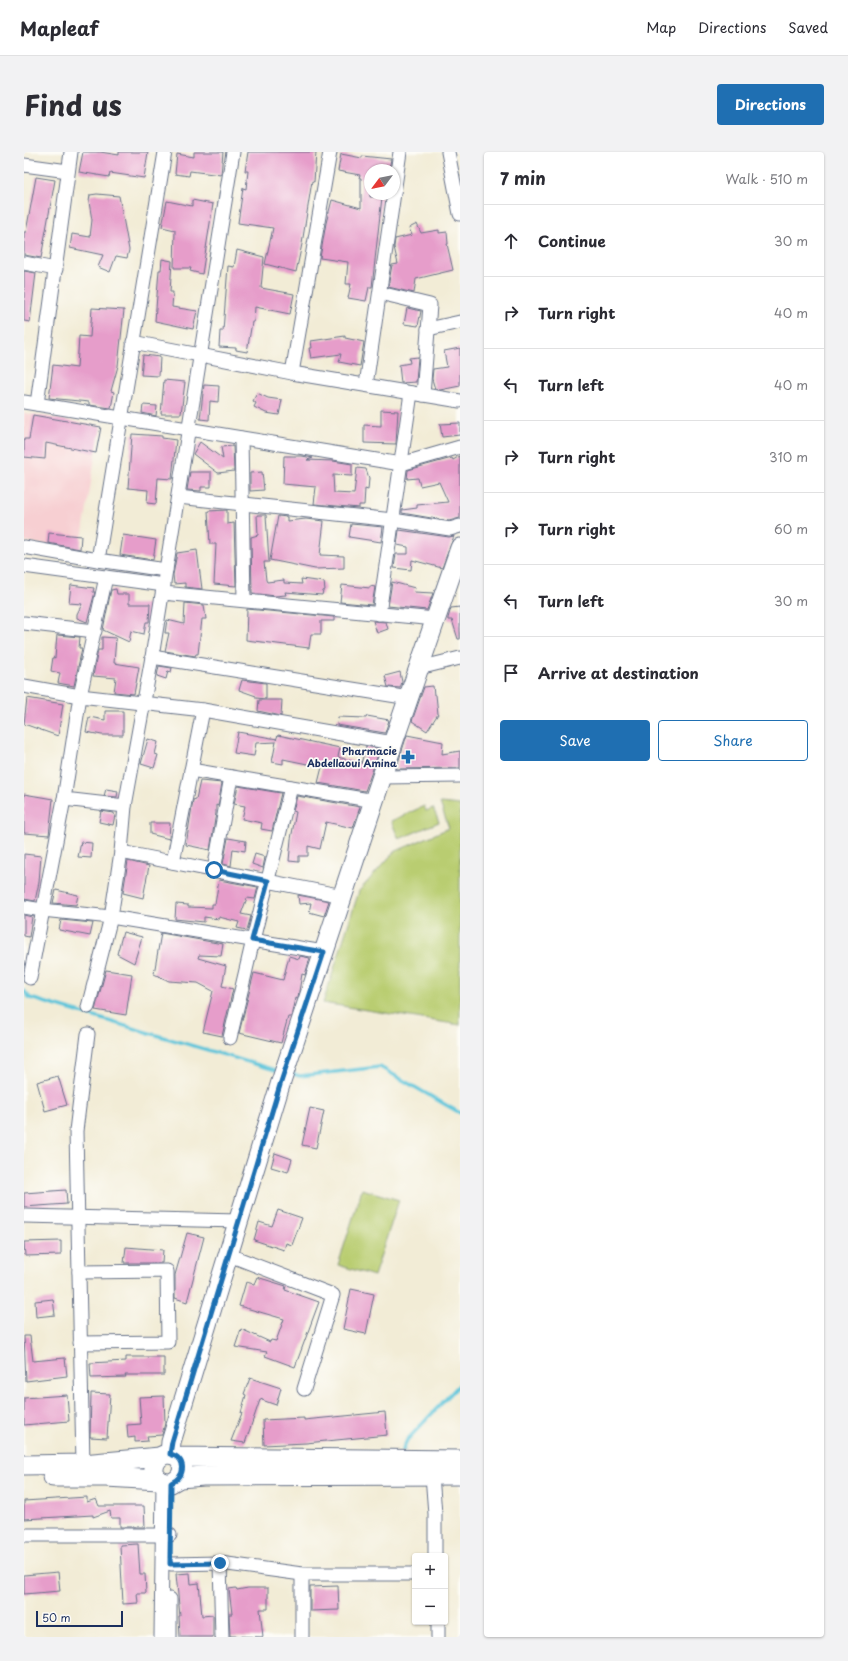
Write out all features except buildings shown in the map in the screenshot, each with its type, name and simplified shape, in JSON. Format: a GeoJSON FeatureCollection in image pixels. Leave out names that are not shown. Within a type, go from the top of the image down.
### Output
{"type":"FeatureCollection","features":[{"type":"Feature","properties":{"kind":"street"},"geometry":{"type":"LineString","coordinates":[[71,152],[56,268],[30,403],[401,464],[460,447]]}},
{"type":"Feature","properties":{"kind":"street"},"geometry":{"type":"LineString","coordinates":[[98,560],[165,152]]}},
{"type":"Feature","properties":{"kind":"street"},"geometry":{"type":"LineString","coordinates":[[88,1007],[111,916],[121,852],[125,806],[152,657],[233,152]]}},
{"type":"Feature","properties":{"kind":"street"},"geometry":{"type":"LineString","coordinates":[[292,373],[330,152]]}},
{"type":"Feature","properties":{"kind":"street"},"geometry":{"type":"LineString","coordinates":[[366,385],[400,152]]}},
{"type":"Feature","properties":{"kind":"street"},"geometry":{"type":"LineString","coordinates":[[448,152],[460,214]]}},
{"type":"Feature","properties":{"kind":"street"},"geometry":{"type":"LineString","coordinates":[[24,165],[68,171]]}},
{"type":"Feature","properties":{"kind":"street"},"geometry":{"type":"LineString","coordinates":[[24,263],[56,268]]}},
{"type":"Feature","properties":{"kind":"street"},"geometry":{"type":"LineString","coordinates":[[380,293],[430,305],[428,329],[417,394],[401,464],[380,614]]}},
{"type":"Feature","properties":{"kind":"street"},"geometry":{"type":"LineString","coordinates":[[428,329],[460,322]]}},
{"type":"Feature","properties":{"kind":"street"},"geometry":{"type":"LineString","coordinates":[[133,342],[292,373],[460,401]]}},
{"type":"Feature","properties":{"kind":"street"},"geometry":{"type":"LineString","coordinates":[[241,438],[244,600]]}},
{"type":"Feature","properties":{"kind":"street"},"geometry":{"type":"LineString","coordinates":[[178,497],[393,520],[450,529],[460,526]]}},
{"type":"Feature","properties":{"kind":"street"},"geometry":{"type":"LineString","coordinates":[[24,546],[98,560],[166,570]]}},
{"type":"Feature","properties":{"kind":"street"},"geometry":{"type":"LineString","coordinates":[[168,1481],[155,1476],[154,1465],[169,1456],[174,1434],[288,1059],[383,777],[393,742],[435,619],[458,559]]}},
{"type":"Feature","properties":{"kind":"street"},"geometry":{"type":"LineString","coordinates":[[24,566],[106,577],[163,589],[244,600],[435,619]]}},
{"type":"Feature","properties":{"kind":"street"},"geometry":{"type":"LineString","coordinates":[[30,978],[64,799],[80,696],[106,577]]}},
{"type":"Feature","properties":{"kind":"street"},"geometry":{"type":"LineString","coordinates":[[24,623],[94,631]]}},
{"type":"Feature","properties":{"kind":"street"},"geometry":{"type":"LineString","coordinates":[[152,657],[408,698]]}},
{"type":"Feature","properties":{"kind":"street"},"geometry":{"type":"LineString","coordinates":[[419,668],[460,658]]}},
{"type":"Feature","properties":{"kind":"street"},"geometry":{"type":"LineString","coordinates":[[24,686],[80,696],[203,710],[393,742]]}},
{"type":"Feature","properties":{"kind":"street"},"geometry":{"type":"LineString","coordinates":[[173,862],[203,710]]}},
{"type":"Feature","properties":{"kind":"street"},"geometry":{"type":"LineString","coordinates":[[191,770],[375,801]]}},
{"type":"Feature","properties":{"kind":"street"},"geometry":{"type":"LineString","coordinates":[[383,777],[460,776]]}},
{"type":"Feature","properties":{"kind":"street"},"geometry":{"type":"LineString","coordinates":[[214,870],[231,777]]}},
{"type":"Feature","properties":{"kind":"street"},"geometry":{"type":"LineString","coordinates":[[230,1038],[252,940],[291,787]]}},
{"type":"Feature","properties":{"kind":"street"},"geometry":{"type":"LineString","coordinates":[[64,799],[125,806]]}},
{"type":"Feature","properties":{"kind":"street"},"geometry":{"type":"LineString","coordinates":[[121,852],[343,896]]}},
{"type":"Feature","properties":{"kind":"street"},"geometry":{"type":"LineString","coordinates":[[24,906],[42,910],[111,916],[324,952]]}},
{"type":"Feature","properties":{"kind":"street"},"geometry":{"type":"LineString","coordinates":[[83,1464],[76,1131],[88,1034]]}},
{"type":"Feature","properties":{"kind":"street"},"geometry":{"type":"LineString","coordinates":[[24,1216],[239,1221]]}},
{"type":"Feature","properties":{"kind":"street"},"geometry":{"type":"LineString","coordinates":[[228,1255],[333,1295],[304,1389]]}},
{"type":"Feature","properties":{"kind":"street"},"geometry":{"type":"LineString","coordinates":[[78,1272],[167,1271],[168,1342],[80,1343]]}},
{"type":"Feature","properties":{"kind":"street"},"geometry":{"type":"LineString","coordinates":[[168,1481],[183,1469],[183,1464],[169,1456]]}},
{"type":"Feature","properties":{"kind":"street"},"geometry":{"type":"LineString","coordinates":[[24,1465],[83,1464],[169,1456],[460,1460]]}},
{"type":"Feature","properties":{"kind":"street"},"geometry":{"type":"LineString","coordinates":[[432,1475],[435,1514],[435,1553]]}},
{"type":"Feature","properties":{"kind":"street"},"geometry":{"type":"LineString","coordinates":[[24,1477],[106,1477],[168,1481],[203,1476],[460,1475]]}},
{"type":"Feature","properties":{"kind":"street"},"geometry":{"type":"LineString","coordinates":[[161,1637],[167,1535],[168,1481]]}},
{"type":"Feature","properties":{"kind":"street"},"geometry":{"type":"LineString","coordinates":[[24,1536],[167,1535]]}},
{"type":"Feature","properties":{"kind":"street"},"geometry":{"type":"LineString","coordinates":[[167,1535],[170,1564],[170,1637]]}},
{"type":"Feature","properties":{"kind":"street"},"geometry":{"type":"LineString","coordinates":[[170,1564],[220,1563],[302,1574],[412,1574]]}},
{"type":"Feature","properties":{"kind":"street"},"geometry":{"type":"LineString","coordinates":[[220,1563],[222,1637]]}},
{"type":"Feature","properties":{"kind":"street"},"geometry":{"type":"LineString","coordinates":[[302,1574],[302,1637]]}},
{"type":"Feature","properties":{"kind":"street"},"geometry":{"type":"LineString","coordinates":[[438,1625],[438,1637]]}},
{"type":"Feature","properties":{"kind":"shaded area"},"geometry":{"type":"Polygon","coordinates":[[[24,413],[100,426],[80,551],[24,541],[24,413]]]}},
{"type":"Feature","properties":{"kind":"green space"},"geometry":{"type":"Polygon","coordinates":[[[440,803],[460,805],[460,1025],[323,1003],[359,891],[394,852],[449,828],[440,803]]]}},
{"type":"Feature","properties":{"kind":"green space"},"geometry":{"type":"Polygon","coordinates":[[[424,806],[426,811],[433,808],[439,822],[399,839],[391,821],[424,806]]]}},
{"type":"Feature","properties":{"kind":"green space"},"geometry":{"type":"Polygon","coordinates":[[[362,1189],[399,1200],[374,1276],[338,1265],[362,1189]]]}},
{"type":"Feature","properties":{"kind":"waterway"},"geometry":{"type":"LineString","coordinates":[[24,991],[30,998],[279,1071]]}},
{"type":"Feature","properties":{"kind":"waterway"},"geometry":{"type":"LineString","coordinates":[[289,1073],[300,1076],[380,1067],[460,1113]]}},
{"type":"Feature","properties":{"kind":"waterway"},"geometry":{"type":"LineString","coordinates":[[403,1450],[407,1440],[460,1384]]}},
{"type":"Feature","properties":{"kind":"place","name":"Pharmacie Abdellaoui Amina"},"geometry":{"type":"Point","coordinates":[408,757]}},
{"type":"Feature","properties":{"kind":"route"},"geometry":{"type":"LineString","coordinates":[[214,870],[268,881],[252,940],[324,952],[280,1085],[172,1442],[170,1454],[178,1457],[183,1464],[183,1469],[180,1478],[171,1483],[170,1564],[220,1563]]}}]}
